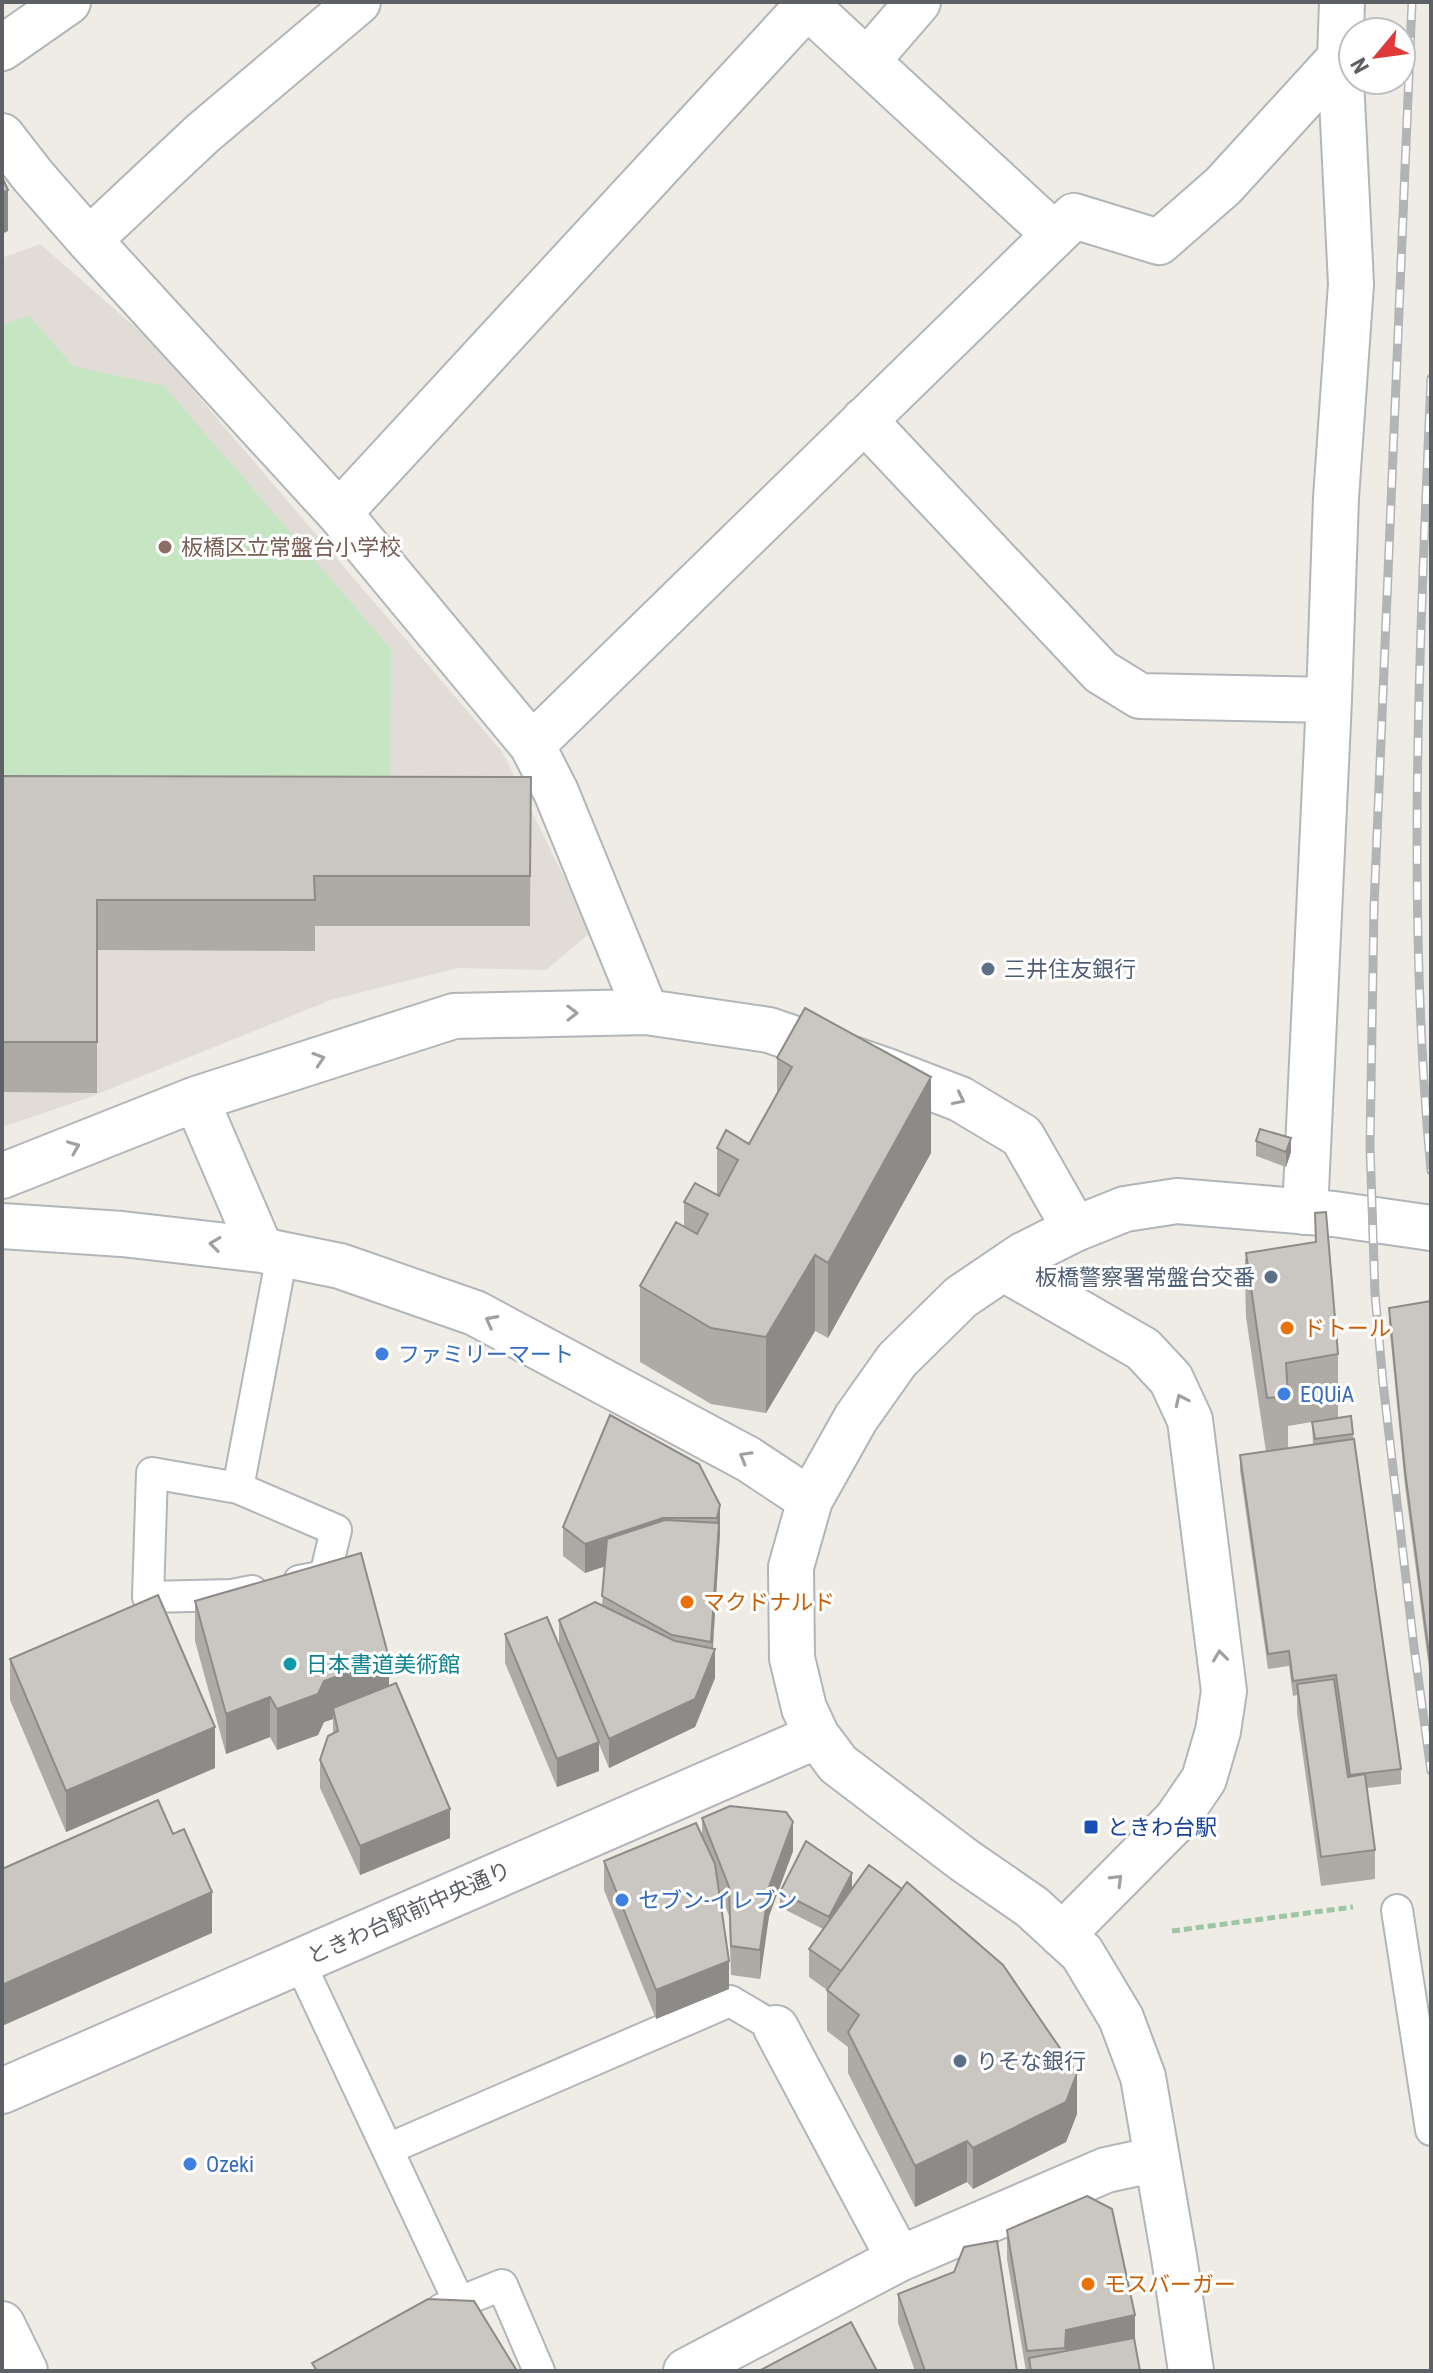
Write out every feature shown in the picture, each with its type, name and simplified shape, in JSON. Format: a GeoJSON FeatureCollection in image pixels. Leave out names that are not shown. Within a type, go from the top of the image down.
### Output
{"type":"FeatureCollection","features":[{"type":"Feature","properties":{"kind":"street"},"geometry":{"type":"LineString","coordinates":[[2,48],[68,2]]}},
{"type":"Feature","properties":{"kind":"street"},"geometry":{"type":"LineString","coordinates":[[89,240],[203,133],[358,2]]}},
{"type":"Feature","properties":{"kind":"street"},"geometry":{"type":"LineString","coordinates":[[867,61],[918,2]]}},
{"type":"Feature","properties":{"kind":"street"},"geometry":{"type":"LineString","coordinates":[[339,513],[805,4],[1054,234]]}},
{"type":"Feature","properties":{"kind":"street"},"geometry":{"type":"LineString","coordinates":[[532,745],[1074,216],[1159,242],[1223,186],[1337,61]]}},
{"type":"Feature","properties":{"kind":"street"},"geometry":{"type":"LineString","coordinates":[[1305,1212],[1336,498],[1351,284],[1342,96]]}},
{"type":"Feature","properties":{"kind":"street"},"geometry":{"type":"LineString","coordinates":[[2,136],[89,240],[339,513],[532,745],[556,792],[646,1012]]}},
{"type":"Feature","properties":{"kind":"street"},"geometry":{"type":"LineString","coordinates":[[864,420],[1101,672],[1140,696],[1329,700]]}},
{"type":"Feature","properties":{"kind":"street"},"geometry":{"type":"LineString","coordinates":[[2,1176],[196,1099],[454,1016],[646,1012],[769,1030],[960,1099],[1022,1136],[1075,1229]]}},
{"type":"Feature","properties":{"kind":"street"},"geometry":{"type":"LineString","coordinates":[[196,1099],[271,1252]]}},
{"type":"Feature","properties":{"kind":"street"},"geometry":{"type":"LineString","coordinates":[[1191,2371],[1143,2077],[1121,2018],[1082,1953],[1032,1907],[964,1860],[838,1764],[817,1736],[804,1708],[792,1658],[791,1567],[810,1500],[856,1418],[897,1360],[961,1297],[1023,1255],[1125,1209],[1177,1201],[1305,1212],[1431,1228]]}},
{"type":"Feature","properties":{"kind":"street"},"geometry":{"type":"LineString","coordinates":[[2,1226],[122,1234],[271,1252],[340,1266],[475,1313],[748,1459],[810,1500]]}},
{"type":"Feature","properties":{"kind":"street"},"geometry":{"type":"LineString","coordinates":[[1004,1269],[1143,1349],[1171,1379],[1190,1420],[1224,1691],[1218,1731],[1204,1779],[1176,1820],[1062,1935]]}},
{"type":"Feature","properties":{"kind":"street","name":"ときわ台駅前中央通り"},"geometry":{"type":"LineString","coordinates":[[2,2091],[817,1736]]}},
{"type":"Feature","properties":{"kind":"street"},"geometry":{"type":"LineString","coordinates":[[776,2028],[899,2259]]}},
{"type":"Feature","properties":{"kind":"street"},"geometry":{"type":"LineString","coordinates":[[686,2371],[899,2259],[1106,2170],[1157,2159]]}},
{"type":"Feature","properties":{"kind":"street"},"geometry":{"type":"LineString","coordinates":[[2,2324],[25,2371]]}},
{"type":"Feature","properties":{"kind":"lane"},"geometry":{"type":"LineString","coordinates":[[238,1488],[271,1252]]}},
{"type":"Feature","properties":{"kind":"lane"},"geometry":{"type":"LineString","coordinates":[[152,1473],[238,1488],[336,1530],[325,1576],[232,1595],[148,1597],[152,1473]]}},
{"type":"Feature","properties":{"kind":"lane"},"geometry":{"type":"LineString","coordinates":[[1397,1910],[1431,2130]]}},
{"type":"Feature","properties":{"kind":"lane"},"geometry":{"type":"LineString","coordinates":[[299,1961],[459,2302]]}},
{"type":"Feature","properties":{"kind":"lane"},"geometry":{"type":"LineString","coordinates":[[388,2149],[730,2001],[776,2028]]}},
{"type":"Feature","properties":{"kind":"lane"},"geometry":{"type":"LineString","coordinates":[[431,2314],[502,2285],[539,2371]]}},
{"type":"Feature","properties":{"kind":"path"},"geometry":{"type":"LineString","coordinates":[[1172,1931],[1396,1901],[1397,1910]]}},
{"type":"Feature","properties":{"kind":"shaded area","name":"板橋区立常盤台小学校"},"geometry":{"type":"Polygon","coordinates":[[[40,244],[151,341],[503,753],[591,932],[546,970],[458,968],[331,1000],[85,1099],[2,1127],[2,258],[40,244]]]}},
{"type":"Feature","properties":{"kind":"green space"},"geometry":{"type":"Polygon","coordinates":[[[29,316],[73,366],[164,386],[391,649],[390,786],[2,785],[2,324],[29,316]]]}},
{"type":"Feature","properties":{"kind":"building"},"geometry":{"type":"Polygon","coordinates":[[[2,177],[8,190],[2,193],[2,177]]]}},
{"type":"Feature","properties":{"kind":"building"},"geometry":{"type":"Polygon","coordinates":[[[2,776],[531,777],[530,876],[314,876],[315,900],[97,900],[97,1042],[2,1042],[2,776]]]}},
{"type":"Feature","properties":{"kind":"building"},"geometry":{"type":"Polygon","coordinates":[[[805,1008],[931,1077],[828,1263],[815,1255],[766,1337],[711,1328],[640,1286],[676,1222],[697,1234],[708,1214],[684,1202],[695,1183],[719,1196],[738,1160],[717,1148],[726,1130],[749,1144],[792,1067],[777,1058],[805,1008]]]}},
{"type":"Feature","properties":{"kind":"building"},"geometry":{"type":"Polygon","coordinates":[[[1260,1129],[1291,1138],[1286,1152],[1256,1141],[1260,1129]]]}},
{"type":"Feature","properties":{"kind":"building"},"geometry":{"type":"Polygon","coordinates":[[[1326,1212],[1338,1354],[1286,1363],[1288,1396],[1267,1398],[1246,1253],[1316,1242],[1315,1213],[1326,1212]]]}},
{"type":"Feature","properties":{"kind":"building"},"geometry":{"type":"Polygon","coordinates":[[[1431,1301],[1431,1669],[1405,1471],[1389,1308],[1431,1301]]]}},
{"type":"Feature","properties":{"kind":"building"},"geometry":{"type":"Polygon","coordinates":[[[610,1415],[699,1464],[720,1505],[717,1518],[663,1518],[585,1544],[563,1527],[610,1415]]]}},
{"type":"Feature","properties":{"kind":"building"},"geometry":{"type":"Polygon","coordinates":[[[1351,1416],[1353,1434],[1315,1439],[1312,1422],[1351,1416]]]}},
{"type":"Feature","properties":{"kind":"building"},"geometry":{"type":"Polygon","coordinates":[[[1354,1439],[1401,1769],[1350,1775],[1336,1675],[1293,1681],[1289,1651],[1268,1654],[1240,1455],[1354,1439]]]}},
{"type":"Feature","properties":{"kind":"building"},"geometry":{"type":"Polygon","coordinates":[[[665,1520],[719,1523],[711,1642],[672,1635],[602,1596],[607,1539],[665,1520]]]}},
{"type":"Feature","properties":{"kind":"building","name":"日本書道美術館"},"geometry":{"type":"Polygon","coordinates":[[[361,1553],[389,1658],[324,1681],[318,1694],[277,1709],[270,1697],[226,1714],[195,1601],[361,1553]]]}},
{"type":"Feature","properties":{"kind":"building"},"geometry":{"type":"Polygon","coordinates":[[[158,1595],[215,1727],[66,1791],[10,1659],[158,1595]]]}},
{"type":"Feature","properties":{"kind":"building"},"geometry":{"type":"Polygon","coordinates":[[[595,1602],[675,1641],[715,1649],[695,1699],[609,1739],[559,1620],[595,1602]]]}},
{"type":"Feature","properties":{"kind":"building"},"geometry":{"type":"Polygon","coordinates":[[[547,1617],[599,1742],[557,1759],[505,1634],[547,1617]]]}},
{"type":"Feature","properties":{"kind":"building"},"geometry":{"type":"Polygon","coordinates":[[[1334,1679],[1348,1777],[1365,1774],[1375,1850],[1321,1857],[1297,1684],[1334,1679]]]}},
{"type":"Feature","properties":{"kind":"building"},"geometry":{"type":"Polygon","coordinates":[[[396,1683],[450,1809],[360,1846],[320,1760],[328,1736],[338,1731],[333,1708],[396,1683]]]}},
{"type":"Feature","properties":{"kind":"building"},"geometry":{"type":"Polygon","coordinates":[[[158,1800],[173,1834],[184,1829],[212,1892],[2,1985],[2,1869],[158,1800]]]}},
{"type":"Feature","properties":{"kind":"building"},"geometry":{"type":"Polygon","coordinates":[[[730,1806],[786,1812],[793,1822],[769,1887],[760,1950],[731,1946],[729,1887],[702,1818],[730,1806]]]}},
{"type":"Feature","properties":{"kind":"building"},"geometry":{"type":"Polygon","coordinates":[[[696,1823],[715,1864],[729,1961],[656,1990],[604,1861],[696,1823]]]}},
{"type":"Feature","properties":{"kind":"building"},"geometry":{"type":"Polygon","coordinates":[[[806,1841],[852,1873],[829,1917],[780,1892],[806,1841]]]}},
{"type":"Feature","properties":{"kind":"building"},"geometry":{"type":"Polygon","coordinates":[[[869,1865],[902,1889],[841,1971],[809,1949],[869,1865]]]}},
{"type":"Feature","properties":{"kind":"building"},"geometry":{"type":"Polygon","coordinates":[[[907,1882],[1003,1965],[1077,2073],[1066,2102],[973,2148],[967,2141],[915,2166],[848,2032],[859,2015],[827,1990],[907,1882]]]}},
{"type":"Feature","properties":{"kind":"building"},"geometry":{"type":"Polygon","coordinates":[[[1087,2196],[1112,2209],[1135,2315],[1066,2330],[1065,2348],[1027,2351],[1007,2230],[1087,2196]]]}},
{"type":"Feature","properties":{"kind":"building"},"geometry":{"type":"Polygon","coordinates":[[[997,2241],[1017,2371],[925,2371],[898,2294],[954,2272],[964,2247],[997,2241]]]}},
{"type":"Feature","properties":{"kind":"building"},"geometry":{"type":"Polygon","coordinates":[[[428,2299],[474,2301],[517,2371],[317,2371],[312,2363],[428,2299]]]}},
{"type":"Feature","properties":{"kind":"building"},"geometry":{"type":"Polygon","coordinates":[[[851,2322],[877,2371],[759,2371],[851,2322]]]}},
{"type":"Feature","properties":{"kind":"building"},"geometry":{"type":"Polygon","coordinates":[[[1134,2338],[1140,2371],[1031,2371],[1029,2358],[1134,2338]]]}},
{"type":"Feature","properties":{"kind":"railway"},"geometry":{"type":"LineString","coordinates":[[1412,2],[1374,907],[1370,1146],[1375,1294],[1383,1383],[1431,1771]]}},
{"type":"Feature","properties":{"kind":"railway"},"geometry":{"type":"LineString","coordinates":[[1431,378],[1420,676],[1417,874],[1423,1072],[1431,1171]]}},
{"type":"Feature","properties":{"kind":"place","name":"板橋区立常盤台小学校"},"geometry":{"type":"Point","coordinates":[165,547]}},
{"type":"Feature","properties":{"kind":"place","name":"三井住友銀行"},"geometry":{"type":"Point","coordinates":[988,969]}},
{"type":"Feature","properties":{"kind":"place","name":"板橋警察署常盤台交番"},"geometry":{"type":"Point","coordinates":[1271,1277]}},
{"type":"Feature","properties":{"kind":"place","name":"ドトール"},"geometry":{"type":"Point","coordinates":[1287,1328]}},
{"type":"Feature","properties":{"kind":"place","name":"ファミリーマート"},"geometry":{"type":"Point","coordinates":[382,1354]}},
{"type":"Feature","properties":{"kind":"place","name":"EQUiA"},"geometry":{"type":"Point","coordinates":[1284,1394]}},
{"type":"Feature","properties":{"kind":"place","name":"マクドナルド"},"geometry":{"type":"Point","coordinates":[687,1602]}},
{"type":"Feature","properties":{"kind":"place","name":"日本書道美術館"},"geometry":{"type":"Point","coordinates":[290,1664]}},
{"type":"Feature","properties":{"kind":"place","name":"ときわ台駅"},"geometry":{"type":"Point","coordinates":[1091,1827]}},
{"type":"Feature","properties":{"kind":"place","name":"セブン-イレブン"},"geometry":{"type":"Point","coordinates":[622,1900]}},
{"type":"Feature","properties":{"kind":"place","name":"りそな銀行"},"geometry":{"type":"Point","coordinates":[960,2061]}},
{"type":"Feature","properties":{"kind":"place","name":"Ozeki"},"geometry":{"type":"Point","coordinates":[190,2164]}},
{"type":"Feature","properties":{"kind":"place","name":"モスバーガー"},"geometry":{"type":"Point","coordinates":[1088,2284]}}]}
